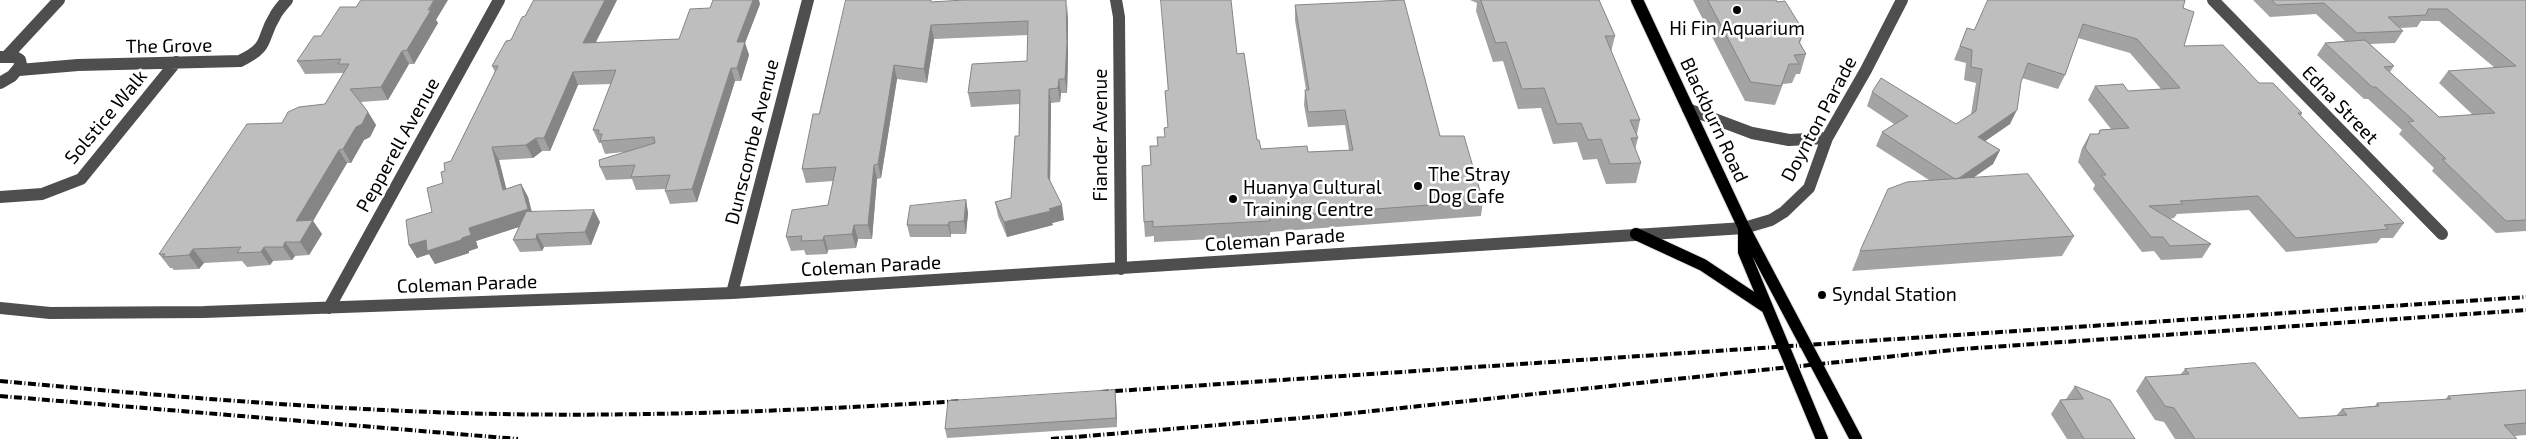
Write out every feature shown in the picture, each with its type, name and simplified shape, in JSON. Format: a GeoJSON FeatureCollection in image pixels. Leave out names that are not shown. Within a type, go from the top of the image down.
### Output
{"type":"FeatureCollection","features":[{"type":"Feature","properties":{"kind":"main road","name":"Blackburn Road"},"geometry":{"type":"LineString","coordinates":[[1637,0],[1744,228],[1856,439]]}},
{"type":"Feature","properties":{"kind":"main road","name":"Blackburn Road"},"geometry":{"type":"LineString","coordinates":[[1744,228],[1744,252],[1822,439]]}},
{"type":"Feature","properties":{"kind":"main road"},"geometry":{"type":"LineString","coordinates":[[1636,234],[1703,265],[1766,307]]}},
{"type":"Feature","properties":{"kind":"street"},"geometry":{"type":"LineString","coordinates":[[4,56],[59,0]]}},
{"type":"Feature","properties":{"kind":"street","name":"The Grove"},"geometry":{"type":"LineString","coordinates":[[19,70],[78,65],[176,62],[224,63],[240,61],[255,54],[264,45],[274,17],[286,0]]}},
{"type":"Feature","properties":{"kind":"street","name":"Pepperell Avenue"},"geometry":{"type":"LineString","coordinates":[[329,308],[499,0]]}},
{"type":"Feature","properties":{"kind":"street","name":"Dunscombe Avenue"},"geometry":{"type":"LineString","coordinates":[[732,293],[808,0]]}},
{"type":"Feature","properties":{"kind":"street","name":"Fiander Avenue"},"geometry":{"type":"LineString","coordinates":[[1116,0],[1119,17],[1121,269]]}},
{"type":"Feature","properties":{"kind":"street","name":"Doynton Parade"},"geometry":{"type":"LineString","coordinates":[[1744,228],[1772,220],[1784,212],[1809,188],[1826,138],[1866,70],[1902,0]]}},
{"type":"Feature","properties":{"kind":"street","name":"Edna Street"},"geometry":{"type":"LineString","coordinates":[[2213,0],[2442,234]]}},
{"type":"Feature","properties":{"kind":"street"},"geometry":{"type":"LineString","coordinates":[[0,83],[19,70],[20,60],[4,56]]}},
{"type":"Feature","properties":{"kind":"street","name":"Solstice Walk"},"geometry":{"type":"LineString","coordinates":[[0,197],[43,195],[63,189],[80,179],[176,62]]}},
{"type":"Feature","properties":{"kind":"street"},"geometry":{"type":"LineString","coordinates":[[1688,109],[1752,133],[1789,140],[1826,138]]}},
{"type":"Feature","properties":{"kind":"street","name":"Coleman Parade"},"geometry":{"type":"LineString","coordinates":[[0,308],[59,313],[329,308],[732,293],[1744,228]]}},
{"type":"Feature","properties":{"kind":"building"},"geometry":{"type":"Polygon","coordinates":[[[361,0],[434,0],[428,10],[431,10],[407,50],[402,51],[381,87],[350,89],[368,112],[362,124],[356,127],[343,149],[339,150],[296,221],[313,220],[300,242],[285,242],[283,247],[264,247],[261,252],[237,253],[241,247],[193,249],[189,255],[163,257],[165,254],[159,254],[247,124],[282,123],[288,112],[299,107],[325,104],[349,64],[338,64],[341,59],[297,61],[314,36],[321,36],[340,7],[356,7],[361,0]]]}},
{"type":"Feature","properties":{"kind":"building"},"geometry":{"type":"Polygon","coordinates":[[[534,0],[605,0],[583,43],[679,39],[690,9],[710,8],[713,0],[753,0],[737,42],[745,42],[737,68],[731,68],[692,189],[665,191],[670,175],[631,177],[635,165],[600,167],[599,160],[655,143],[654,137],[600,141],[602,134],[598,134],[599,130],[593,130],[616,70],[573,72],[544,138],[536,138],[526,145],[492,147],[503,190],[521,184],[528,209],[469,228],[471,235],[427,251],[426,240],[409,245],[406,220],[432,212],[427,188],[443,183],[441,172],[445,171],[444,163],[451,161],[498,66],[492,66],[506,41],[511,40],[522,17],[525,16],[534,0]]]}},
{"type":"Feature","properties":{"kind":"building"},"geometry":{"type":"Polygon","coordinates":[[[846,0],[931,0],[931,2],[964,0],[1066,0],[1067,43],[1065,79],[1059,79],[1058,88],[1049,89],[1048,177],[1062,205],[1049,209],[1051,211],[1004,222],[995,202],[1011,198],[1015,136],[1019,136],[1020,90],[968,93],[972,64],[1027,61],[1028,21],[931,25],[924,69],[894,65],[878,164],[874,165],[868,225],[854,225],[852,234],[824,236],[823,240],[801,241],[802,236],[786,237],[792,210],[828,205],[836,167],[802,169],[813,114],[819,114],[846,0]]]}},
{"type":"Feature","properties":{"kind":"building"},"geometry":{"type":"Polygon","coordinates":[[[1161,0],[1231,0],[1237,54],[1244,53],[1257,140],[1259,140],[1261,149],[1307,146],[1308,152],[1353,150],[1345,110],[1308,112],[1305,90],[1309,90],[1295,5],[1404,0],[1440,136],[1464,136],[1483,201],[1269,217],[1270,221],[1153,227],[1153,221],[1144,222],[1142,166],[1151,165],[1150,146],[1158,146],[1157,137],[1165,137],[1164,128],[1168,127],[1165,91],[1168,90],[1161,0]]]}},
{"type":"Feature","properties":{"kind":"building"},"geometry":{"type":"Polygon","coordinates":[[[1481,0],[1599,0],[1615,36],[1605,36],[1640,120],[1630,120],[1638,138],[1631,138],[1641,163],[1610,164],[1601,139],[1588,140],[1581,123],[1557,124],[1544,88],[1522,89],[1506,42],[1496,43],[1481,0]]]}},
{"type":"Feature","properties":{"kind":"building"},"geometry":{"type":"Polygon","coordinates":[[[1708,0],[1785,1],[1804,32],[1799,42],[1806,54],[1794,55],[1799,64],[1789,64],[1781,86],[1751,82],[1708,0]]]}},
{"type":"Feature","properties":{"kind":"building"},"geometry":{"type":"Polygon","coordinates":[[[1988,0],[2185,0],[2183,8],[2194,12],[2184,46],[2223,45],[2259,83],[2273,83],[2302,113],[2298,113],[2404,223],[2384,225],[2388,229],[2296,238],[2258,196],[2180,201],[2183,204],[2149,206],[2211,244],[2170,246],[2163,237],[2151,237],[2101,175],[2106,175],[2085,148],[2090,134],[2099,134],[2100,130],[2129,128],[2095,86],[2123,84],[2128,91],[2180,88],[2137,39],[2083,24],[2065,75],[2028,63],[2021,82],[2017,110],[1978,137],[2000,150],[1955,179],[1882,132],[1908,116],[1872,92],[1881,78],[1956,124],[1976,111],[1982,69],[1971,67],[1972,50],[1960,46],[1967,28],[1974,30],[1988,0]]]}},
{"type":"Feature","properties":{"kind":"building"},"geometry":{"type":"Polygon","coordinates":[[[2272,0],[2526,0],[2526,220],[2506,221],[2442,159],[2446,159],[2408,122],[2414,121],[2376,87],[2372,87],[2325,43],[2365,40],[2394,66],[2384,67],[2439,117],[2495,113],[2448,71],[2516,66],[2447,9],[2428,9],[2426,15],[2388,17],[2403,31],[2357,33],[2324,3],[2277,5],[2272,0]]]}},
{"type":"Feature","properties":{"kind":"building"},"geometry":{"type":"Polygon","coordinates":[[[2028,174],[2074,236],[1860,251],[1888,189],[1907,182],[2028,174]]]}},
{"type":"Feature","properties":{"kind":"building"},"geometry":{"type":"Polygon","coordinates":[[[966,200],[964,221],[949,222],[948,225],[907,225],[910,206],[966,200]]]}},
{"type":"Feature","properties":{"kind":"building"},"geometry":{"type":"Polygon","coordinates":[[[594,210],[585,232],[537,234],[536,239],[513,240],[526,212],[594,210]]]}},
{"type":"Feature","properties":{"kind":"building"},"geometry":{"type":"Polygon","coordinates":[[[2255,363],[2299,418],[2347,415],[2342,409],[2379,406],[2377,403],[2451,399],[2448,396],[2526,390],[2526,423],[2504,425],[2517,439],[2195,439],[2174,408],[2165,406],[2145,377],[2189,374],[2185,369],[2255,363]]]}},
{"type":"Feature","properties":{"kind":"building"},"geometry":{"type":"Polygon","coordinates":[[[2075,386],[2110,400],[2135,439],[2084,439],[2060,400],[2083,399],[2075,386]]]}},
{"type":"Feature","properties":{"kind":"building"},"geometry":{"type":"Polygon","coordinates":[[[1115,390],[1116,418],[945,429],[948,401],[1115,390]]]}},
{"type":"Feature","properties":{"kind":"railway"},"geometry":{"type":"LineString","coordinates":[[1101,392],[2526,297]]}},
{"type":"Feature","properties":{"kind":"railway"},"geometry":{"type":"LineString","coordinates":[[1051,439],[1325,416],[1962,349],[2526,310]]}},
{"type":"Feature","properties":{"kind":"railway"},"geometry":{"type":"LineString","coordinates":[[0,381],[286,404],[458,413],[584,415],[710,413],[961,401]]}},
{"type":"Feature","properties":{"kind":"railway"},"geometry":{"type":"LineString","coordinates":[[0,396],[518,439]]}},
{"type":"Feature","properties":{"kind":"place","name":"Hi Fin Aquarium"},"geometry":{"type":"Point","coordinates":[1737,10]}},
{"type":"Feature","properties":{"kind":"place","name":"The Stray Dog Cafe"},"geometry":{"type":"Point","coordinates":[1418,186]}},
{"type":"Feature","properties":{"kind":"place","name":"Huanya Cultural Training Centre"},"geometry":{"type":"Point","coordinates":[1233,199]}},
{"type":"Feature","properties":{"kind":"place","name":"Syndal Station"},"geometry":{"type":"Point","coordinates":[1822,295]}}]}
